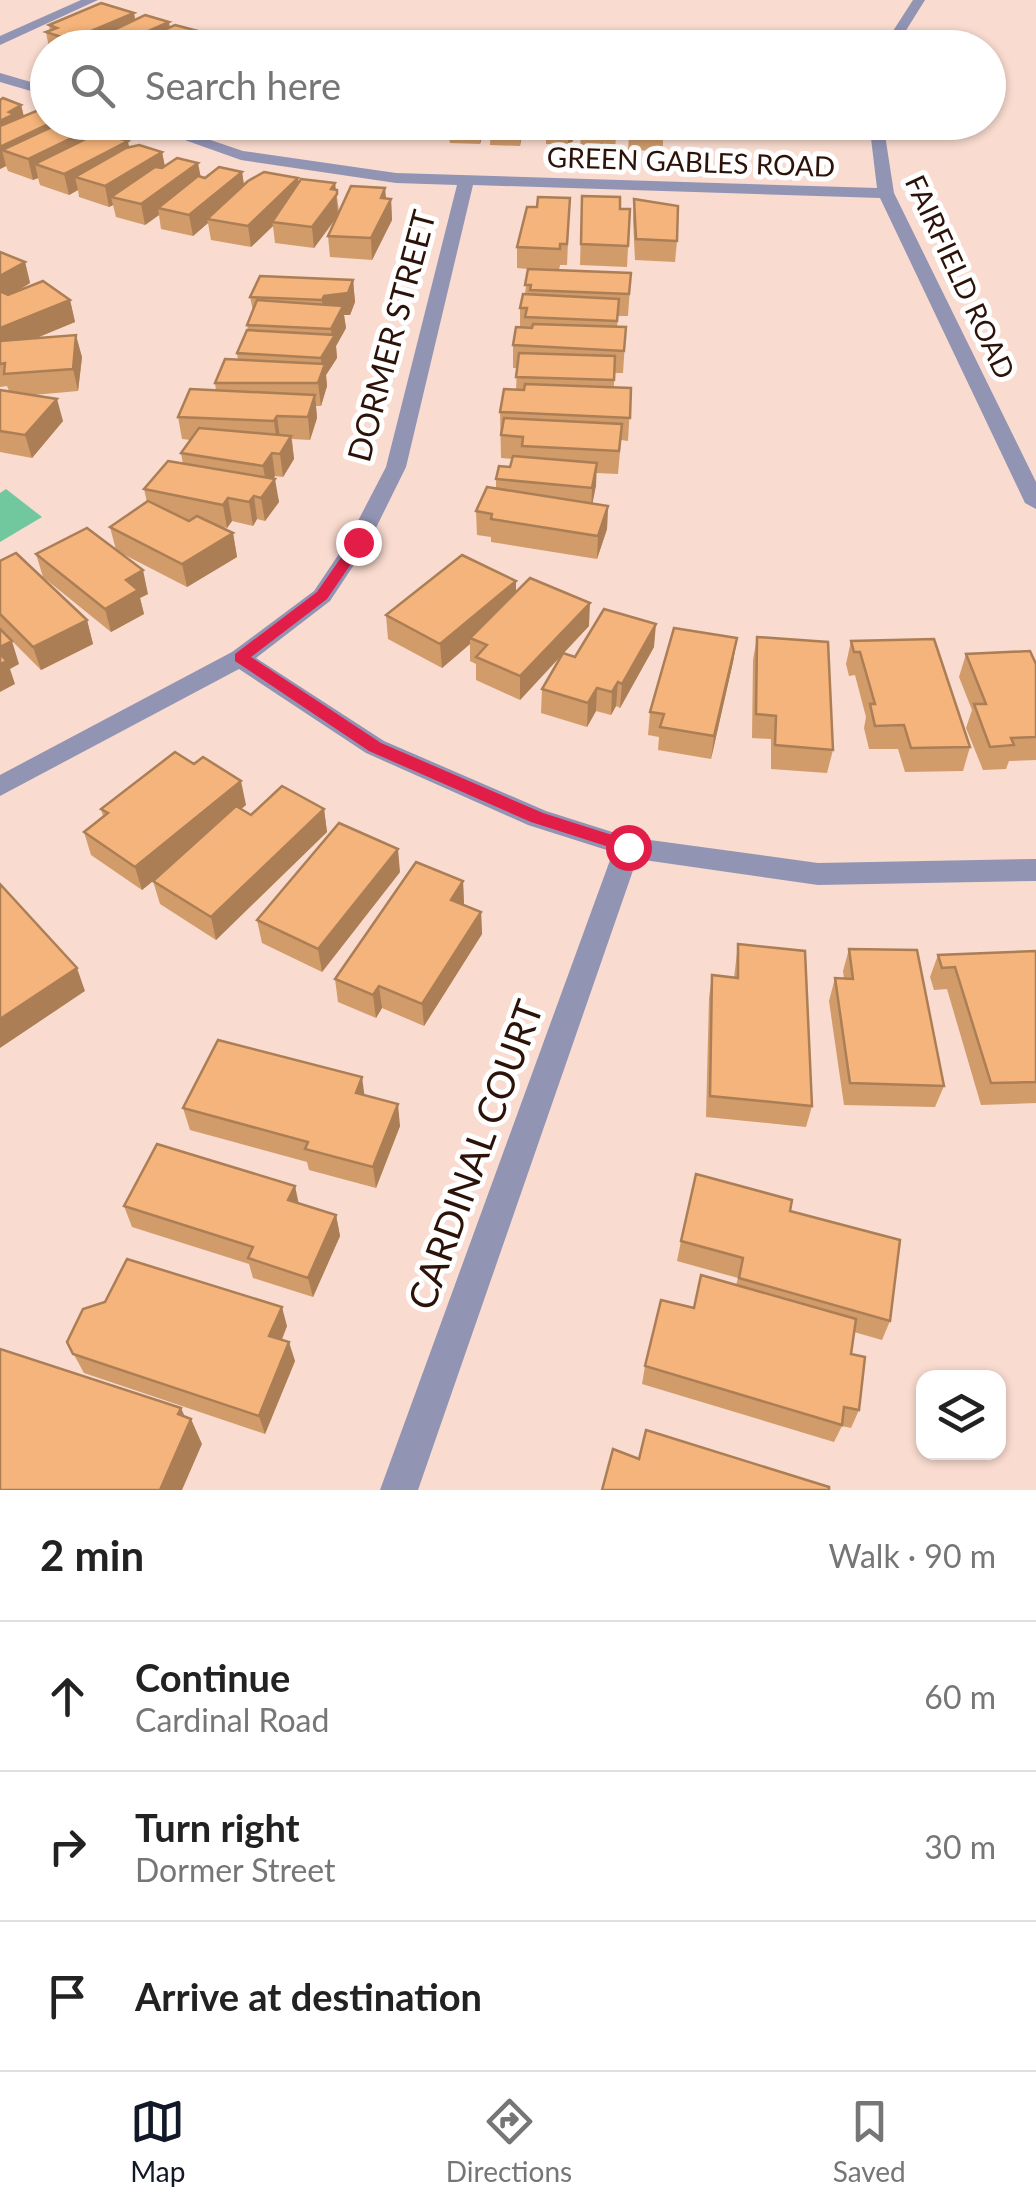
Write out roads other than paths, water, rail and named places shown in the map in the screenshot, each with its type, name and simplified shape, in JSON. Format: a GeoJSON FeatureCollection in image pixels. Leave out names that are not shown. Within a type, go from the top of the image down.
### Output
{"type":"FeatureCollection","features":[{"type":"Feature","properties":{"kind":"street"},"geometry":{"type":"LineString","coordinates":[[0,41],[92,0]]}},
{"type":"Feature","properties":{"kind":"street"},"geometry":{"type":"LineString","coordinates":[[899,30],[918,0]]}},
{"type":"Feature","properties":{"kind":"street"},"geometry":{"type":"LineString","coordinates":[[0,77],[30,86]]}},
{"type":"Feature","properties":{"kind":"street","name":"GREEN GABLES ROAD"},"geometry":{"type":"LineString","coordinates":[[196,140],[241,155],[396,178],[886,193]]}},
{"type":"Feature","properties":{"kind":"street","name":"FAIRFIELD ROAD"},"geometry":{"type":"LineString","coordinates":[[879,140],[886,193],[1036,503]]}},
{"type":"Feature","properties":{"kind":"street","name":"DORMER STREET"},"geometry":{"type":"LineString","coordinates":[[0,787],[240,658],[322,596],[358,542],[396,467],[466,180]]}},
{"type":"Feature","properties":{"kind":"street"},"geometry":{"type":"LineString","coordinates":[[240,658],[375,747],[537,818],[628,847],[818,874],[1036,870]]}},
{"type":"Feature","properties":{"kind":"street","name":"CARDINAL COURT"},"geometry":{"type":"LineString","coordinates":[[399,1490],[628,847]]}}]}
